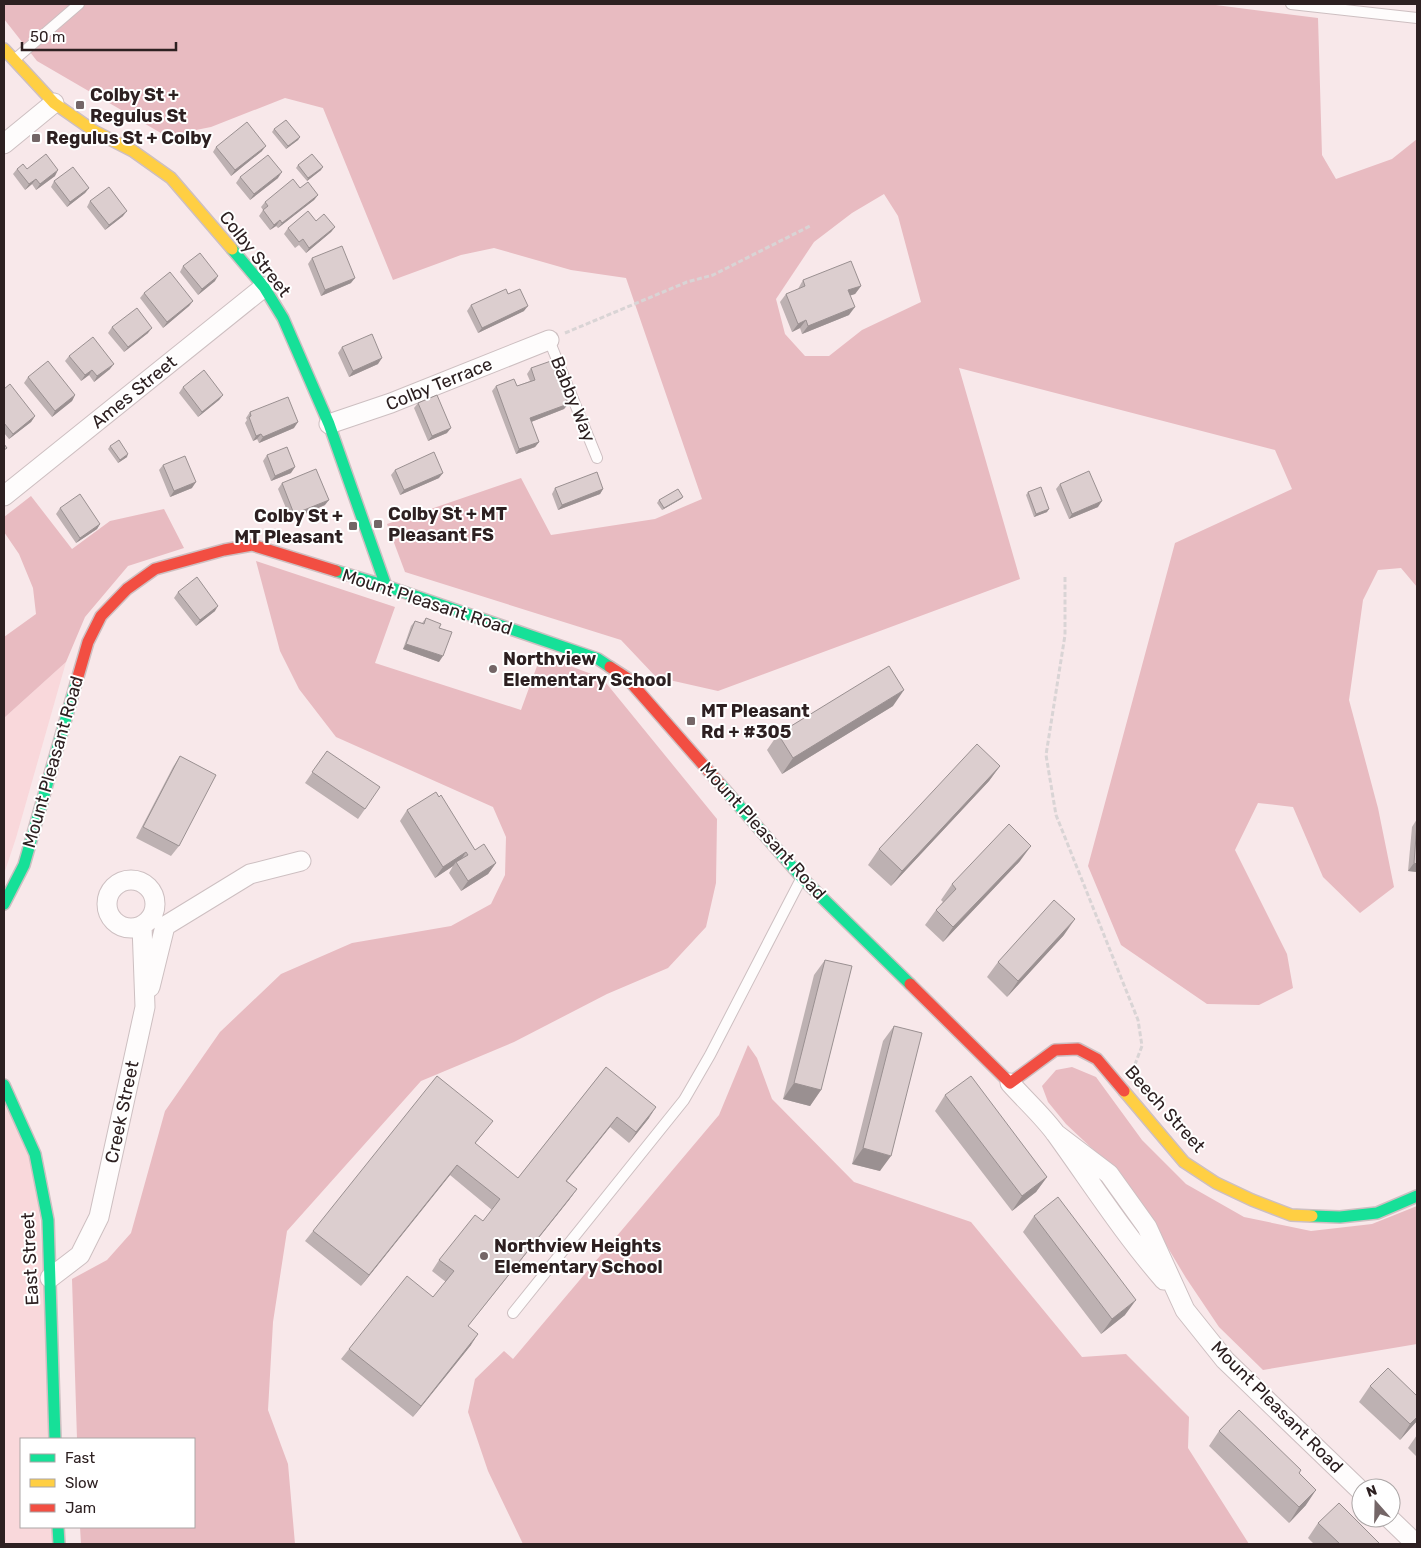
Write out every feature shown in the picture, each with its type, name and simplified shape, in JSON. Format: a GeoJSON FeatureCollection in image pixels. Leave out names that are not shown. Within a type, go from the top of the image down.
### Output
{"type":"FeatureCollection","features":[{"type":"Feature","properties":{"kind":"street","name":"Colby Street"},"geometry":{"type":"LineString","coordinates":[[4,49],[54,103],[94,131],[133,151],[171,178],[264,287],[283,318],[329,424],[386,586]]}},
{"type":"Feature","properties":{"kind":"street"},"geometry":{"type":"LineString","coordinates":[[4,144],[54,103]]}},
{"type":"Feature","properties":{"kind":"street","name":"Ames Street"},"geometry":{"type":"LineString","coordinates":[[4,496],[264,287]]}},
{"type":"Feature","properties":{"kind":"street","name":"Colby Terrace"},"geometry":{"type":"LineString","coordinates":[[329,424],[391,404],[549,340]]}},
{"type":"Feature","properties":{"kind":"street","name":"Mount Pleasant Road"},"geometry":{"type":"LineString","coordinates":[[4,904],[24,865],[88,642],[101,616],[127,589],[155,570],[224,550],[252,545],[386,586],[598,659],[627,678],[802,878],[1010,1083],[1055,1133],[1082,1174],[1138,1249],[1178,1296],[1185,1310],[1225,1360],[1351,1481]]}},
{"type":"Feature","properties":{"kind":"street"},"geometry":{"type":"LineString","coordinates":[[145,1007],[165,926],[250,874],[301,861]]}},
{"type":"Feature","properties":{"kind":"street","name":"Creek Street"},"geometry":{"type":"LineString","coordinates":[[50,1278],[80,1255],[99,1217],[145,1007],[142,926]]}},
{"type":"Feature","properties":{"kind":"street","name":"Beech Street"},"geometry":{"type":"LineString","coordinates":[[1010,1083],[1055,1050],[1078,1049],[1098,1059],[1184,1162],[1216,1183],[1291,1215],[1340,1217],[1376,1213],[1417,1196]]}},
{"type":"Feature","properties":{"kind":"street","name":"East Street"},"geometry":{"type":"LineString","coordinates":[[4,1085],[35,1154],[48,1220],[55,1438]]}},
{"type":"Feature","properties":{"kind":"street"},"geometry":{"type":"LineString","coordinates":[[58,1528],[59,1544]]}},
{"type":"Feature","properties":{"kind":"street"},"geometry":{"type":"LineString","coordinates":[[1399,1528],[1416,1544]]}},
{"type":"Feature","properties":{"kind":"lane"},"geometry":{"type":"LineString","coordinates":[[13,60],[79,4]]}},
{"type":"Feature","properties":{"kind":"lane"},"geometry":{"type":"LineString","coordinates":[[1291,4],[1417,18]]}},
{"type":"Feature","properties":{"kind":"lane","name":"Babby Way"},"geometry":{"type":"LineString","coordinates":[[549,340],[597,458]]}},
{"type":"Feature","properties":{"kind":"lane"},"geometry":{"type":"LineString","coordinates":[[513,1312],[684,1100],[710,1055],[802,878]]}},
{"type":"Feature","properties":{"kind":"path"},"geometry":{"type":"LineString","coordinates":[[549,340],[687,282],[713,275],[812,225]]}},
{"type":"Feature","properties":{"kind":"path"},"geometry":{"type":"LineString","coordinates":[[1065,577],[1065,635],[1046,755],[1056,815],[1138,1020],[1142,1046],[1124,1091]]}},
{"type":"Feature","properties":{"kind":"shaded area"},"geometry":{"type":"Polygon","coordinates":[[[4,4],[1208,4],[1318,18],[1322,155],[1336,179],[1392,159],[1417,139],[1417,587],[1401,568],[1378,570],[1363,600],[1349,700],[1378,808],[1394,887],[1360,913],[1323,877],[1293,807],[1258,803],[1235,850],[1287,954],[1293,988],[1259,1005],[1207,1004],[1121,945],[1088,866],[1175,543],[1292,489],[1275,450],[959,368],[1020,579],[718,691],[656,677],[621,640],[405,572],[387,524],[521,478],[551,535],[655,519],[702,499],[626,278],[571,270],[494,248],[461,255],[393,280],[323,108],[285,98],[211,127],[166,136],[37,61],[4,19],[4,4]],[[884,194],[852,213],[814,242],[776,299],[785,334],[805,356],[829,356],[862,330],[921,302],[898,216],[884,194]]]}},
{"type":"Feature","properties":{"kind":"shaded area"},"geometry":{"type":"Polygon","coordinates":[[[31,496],[72,549],[110,521],[164,509],[184,548],[128,566],[85,617],[66,662],[4,718],[4,637],[36,614],[33,588],[19,554],[4,532],[4,517],[31,496]]]}},
{"type":"Feature","properties":{"kind":"shaded area"},"geometry":{"type":"Polygon","coordinates":[[[256,561],[395,607],[375,663],[521,710],[541,655],[602,678],[717,819],[716,883],[706,927],[668,968],[607,994],[514,1042],[421,1081],[287,1231],[273,1322],[268,1410],[288,1464],[295,1544],[81,1544],[80,1528],[195,1528],[195,1438],[77,1438],[72,1279],[107,1260],[131,1233],[165,1111],[220,1032],[281,974],[352,943],[451,926],[491,904],[505,875],[506,837],[493,807],[336,737],[299,689],[280,651],[256,561]]]}},
{"type":"Feature","properties":{"kind":"shaded area"},"geometry":{"type":"Polygon","coordinates":[[[66,662],[16,838],[4,874],[4,718],[66,662]]]}},
{"type":"Feature","properties":{"kind":"shaded area"},"geometry":{"type":"Polygon","coordinates":[[[748,1045],[757,1058],[772,1099],[854,1182],[971,1222],[1082,1357],[1126,1354],[1189,1417],[1188,1448],[1249,1544],[523,1544],[488,1471],[468,1412],[475,1379],[504,1351],[513,1359],[719,1115],[748,1045]]]}},
{"type":"Feature","properties":{"kind":"shaded area"},"geometry":{"type":"Polygon","coordinates":[[[1072,1067],[1096,1077],[1142,1140],[1186,1184],[1244,1217],[1311,1231],[1372,1224],[1417,1206],[1417,1344],[1263,1370],[1219,1327],[1186,1278],[1147,1213],[1115,1170],[1066,1124],[1048,1102],[1042,1086],[1056,1070],[1072,1067]]]}},
{"type":"Feature","properties":{"kind":"shaded area"},"geometry":{"type":"Polygon","coordinates":[[[4,1085],[35,1154],[55,1438],[20,1438],[20,1528],[58,1528],[59,1544],[4,1544],[4,1085]]]}},
{"type":"Feature","properties":{"kind":"building"},"geometry":{"type":"Polygon","coordinates":[[[286,120],[300,137],[288,146],[274,129],[286,120]]]}},
{"type":"Feature","properties":{"kind":"building"},"geometry":{"type":"Polygon","coordinates":[[[247,122],[266,146],[235,170],[216,147],[247,122]]]}},
{"type":"Feature","properties":{"kind":"building"},"geometry":{"type":"Polygon","coordinates":[[[46,154],[58,170],[40,184],[36,179],[29,184],[17,169],[23,164],[27,169],[46,154]]]}},
{"type":"Feature","properties":{"kind":"building"},"geometry":{"type":"Polygon","coordinates":[[[312,154],[323,167],[308,178],[298,165],[312,154]]]}},
{"type":"Feature","properties":{"kind":"building"},"geometry":{"type":"Polygon","coordinates":[[[268,155],[282,172],[254,194],[240,177],[268,155]]]}},
{"type":"Feature","properties":{"kind":"building"},"geometry":{"type":"Polygon","coordinates":[[[73,167],[89,188],[70,202],[54,181],[73,167]]]}},
{"type":"Feature","properties":{"kind":"building"},"geometry":{"type":"Polygon","coordinates":[[[293,179],[300,188],[308,182],[318,195],[282,223],[280,220],[274,225],[263,210],[268,206],[265,202],[293,179]]]}},
{"type":"Feature","properties":{"kind":"building"},"geometry":{"type":"Polygon","coordinates":[[[109,187],[127,211],[109,225],[90,201],[109,187]]]}},
{"type":"Feature","properties":{"kind":"building"},"geometry":{"type":"Polygon","coordinates":[[[308,211],[316,221],[324,214],[335,227],[309,248],[303,239],[299,242],[288,228],[308,211]]]}},
{"type":"Feature","properties":{"kind":"building"},"geometry":{"type":"Polygon","coordinates":[[[342,246],[355,278],[325,290],[312,258],[342,246]]]}},
{"type":"Feature","properties":{"kind":"building"},"geometry":{"type":"Polygon","coordinates":[[[200,253],[218,276],[202,289],[183,266],[200,253]]]}},
{"type":"Feature","properties":{"kind":"building"},"geometry":{"type":"Polygon","coordinates":[[[851,261],[861,286],[848,290],[855,307],[808,326],[806,320],[798,324],[786,294],[805,286],[803,280],[851,261]]]}},
{"type":"Feature","properties":{"kind":"building"},"geometry":{"type":"Polygon","coordinates":[[[170,272],[193,301],[167,322],[144,293],[170,272]]]}},
{"type":"Feature","properties":{"kind":"building"},"geometry":{"type":"Polygon","coordinates":[[[506,289],[508,294],[520,289],[528,306],[482,328],[471,305],[506,289]]]}},
{"type":"Feature","properties":{"kind":"building"},"geometry":{"type":"Polygon","coordinates":[[[137,308],[152,328],[128,347],[112,327],[137,308]]]}},
{"type":"Feature","properties":{"kind":"building"},"geometry":{"type":"Polygon","coordinates":[[[372,334],[382,358],[353,371],[342,347],[372,334]]]}},
{"type":"Feature","properties":{"kind":"building"},"geometry":{"type":"Polygon","coordinates":[[[93,337],[114,364],[97,376],[92,370],[85,375],[69,356],[93,337]]]}},
{"type":"Feature","properties":{"kind":"building"},"geometry":{"type":"Polygon","coordinates":[[[48,361],[75,395],[55,411],[28,377],[48,361]]]}},
{"type":"Feature","properties":{"kind":"building"},"geometry":{"type":"Polygon","coordinates":[[[551,361],[568,404],[530,418],[539,442],[519,449],[496,386],[514,379],[517,386],[535,380],[531,368],[551,361]]]}},
{"type":"Feature","properties":{"kind":"building"},"geometry":{"type":"Polygon","coordinates":[[[204,370],[223,395],[202,412],[183,387],[204,370]]]}},
{"type":"Feature","properties":{"kind":"building"},"geometry":{"type":"Polygon","coordinates":[[[10,384],[35,416],[13,434],[4,423],[4,389],[10,384]]]}},
{"type":"Feature","properties":{"kind":"building"},"geometry":{"type":"Polygon","coordinates":[[[437,395],[451,428],[432,436],[418,403],[437,395]]]}},
{"type":"Feature","properties":{"kind":"building"},"geometry":{"type":"Polygon","coordinates":[[[288,397],[298,422],[263,437],[261,434],[256,436],[249,417],[251,416],[250,412],[288,397]]]}},
{"type":"Feature","properties":{"kind":"building"},"geometry":{"type":"Polygon","coordinates":[[[119,440],[128,454],[120,460],[110,446],[119,440]]]}},
{"type":"Feature","properties":{"kind":"building"},"geometry":{"type":"Polygon","coordinates":[[[287,447],[295,467],[275,476],[267,455],[287,447]]]}},
{"type":"Feature","properties":{"kind":"building"},"geometry":{"type":"Polygon","coordinates":[[[434,452],[443,473],[404,490],[395,470],[434,452]]]}},
{"type":"Feature","properties":{"kind":"building"},"geometry":{"type":"Polygon","coordinates":[[[185,456],[196,482],[174,491],[163,465],[185,456]]]}},
{"type":"Feature","properties":{"kind":"building"},"geometry":{"type":"Polygon","coordinates":[[[316,469],[329,500],[294,514],[282,483],[316,469]]]}},
{"type":"Feature","properties":{"kind":"building"},"geometry":{"type":"Polygon","coordinates":[[[1089,471],[1102,501],[1072,514],[1060,484],[1089,471]]]}},
{"type":"Feature","properties":{"kind":"building"},"geometry":{"type":"Polygon","coordinates":[[[597,472],[603,489],[562,505],[555,488],[597,472]]]}},
{"type":"Feature","properties":{"kind":"building"},"geometry":{"type":"Polygon","coordinates":[[[1041,487],[1049,509],[1036,514],[1028,492],[1041,487]]]}},
{"type":"Feature","properties":{"kind":"building"},"geometry":{"type":"Polygon","coordinates":[[[678,489],[683,497],[664,508],[659,500],[678,489]]]}},
{"type":"Feature","properties":{"kind":"building"},"geometry":{"type":"Polygon","coordinates":[[[80,494],[100,524],[80,538],[60,508],[80,494]]]}},
{"type":"Feature","properties":{"kind":"building"},"geometry":{"type":"Polygon","coordinates":[[[197,577],[218,606],[200,620],[178,592],[197,577]]]}},
{"type":"Feature","properties":{"kind":"building"},"geometry":{"type":"Polygon","coordinates":[[[426,618],[441,624],[439,628],[452,632],[443,656],[406,644],[415,621],[424,624],[426,618]]]}},
{"type":"Feature","properties":{"kind":"building"},"geometry":{"type":"Polygon","coordinates":[[[889,666],[904,690],[793,758],[778,734],[889,666]]]}},
{"type":"Feature","properties":{"kind":"building"},"geometry":{"type":"Polygon","coordinates":[[[977,744],[1000,766],[902,871],[879,849],[977,744]]]}},
{"type":"Feature","properties":{"kind":"building"},"geometry":{"type":"Polygon","coordinates":[[[327,751],[380,787],[365,809],[312,772],[327,751]]]}},
{"type":"Feature","properties":{"kind":"building"},"geometry":{"type":"Polygon","coordinates":[[[180,756],[216,775],[179,846],[143,827],[180,756]]]}},
{"type":"Feature","properties":{"kind":"building"},"geometry":{"type":"Polygon","coordinates":[[[436,792],[439,797],[441,795],[475,850],[484,844],[496,863],[468,881],[456,862],[468,855],[466,852],[443,867],[407,810],[436,792]]]}},
{"type":"Feature","properties":{"kind":"building"},"geometry":{"type":"Polygon","coordinates":[[[1417,823],[1417,864],[1414,863],[1417,823]]]}},
{"type":"Feature","properties":{"kind":"building"},"geometry":{"type":"Polygon","coordinates":[[[1009,824],[1031,846],[953,927],[936,910],[956,889],[952,884],[1009,824]]]}},
{"type":"Feature","properties":{"kind":"building"},"geometry":{"type":"Polygon","coordinates":[[[1054,900],[1075,919],[1018,981],[998,962],[1054,900]]]}},
{"type":"Feature","properties":{"kind":"building"},"geometry":{"type":"Polygon","coordinates":[[[825,960],[852,966],[821,1090],[794,1083],[825,960]]]}},
{"type":"Feature","properties":{"kind":"building"},"geometry":{"type":"Polygon","coordinates":[[[894,1026],[922,1033],[891,1156],[863,1148],[894,1026]]]}},
{"type":"Feature","properties":{"kind":"building","name":"Northview Heights Elementary School"},"geometry":{"type":"Polygon","coordinates":[[[606,1067],[656,1107],[636,1132],[617,1117],[566,1181],[577,1189],[468,1326],[478,1334],[421,1406],[349,1349],[407,1276],[433,1297],[454,1271],[439,1260],[475,1215],[483,1221],[500,1199],[457,1165],[369,1275],[313,1231],[437,1076],[493,1121],[475,1143],[518,1178],[606,1067]]]}},
{"type":"Feature","properties":{"kind":"building"},"geometry":{"type":"Polygon","coordinates":[[[971,1076],[1047,1177],[1022,1196],[945,1095],[971,1076]]]}},
{"type":"Feature","properties":{"kind":"building"},"geometry":{"type":"Polygon","coordinates":[[[1058,1197],[1136,1300],[1112,1319],[1034,1216],[1058,1197]]]}},
{"type":"Feature","properties":{"kind":"building"},"geometry":{"type":"Polygon","coordinates":[[[1388,1368],[1417,1396],[1417,1417],[1410,1424],[1370,1386],[1388,1368]]]}},
{"type":"Feature","properties":{"kind":"building"},"geometry":{"type":"Polygon","coordinates":[[[1239,1410],[1301,1470],[1299,1473],[1316,1490],[1299,1507],[1219,1431],[1239,1410]]]}},
{"type":"Feature","properties":{"kind":"building"},"geometry":{"type":"Polygon","coordinates":[[[1339,1503],[1351,1515],[1351,1528],[1364,1528],[1380,1544],[1340,1544],[1318,1523],[1339,1503]]]}},
{"type":"Feature","properties":{"kind":"traffic: fast"},"geometry":{"type":"LineString","coordinates":[[232,249],[264,287],[283,318],[329,424],[386,586]]}},
{"type":"Feature","properties":{"kind":"traffic: fast"},"geometry":{"type":"LineString","coordinates":[[336,571],[386,586],[598,659],[610,667]]}},
{"type":"Feature","properties":{"kind":"traffic: fast"},"geometry":{"type":"LineString","coordinates":[[4,904],[24,865],[77,680]]}},
{"type":"Feature","properties":{"kind":"traffic: fast"},"geometry":{"type":"LineString","coordinates":[[720,784],[802,878],[910,984]]}},
{"type":"Feature","properties":{"kind":"traffic: fast"},"geometry":{"type":"LineString","coordinates":[[4,1085],[35,1154],[48,1220],[55,1438]]}},
{"type":"Feature","properties":{"kind":"traffic: fast"},"geometry":{"type":"LineString","coordinates":[[1312,1216],[1340,1217],[1377,1213],[1417,1196]]}},
{"type":"Feature","properties":{"kind":"traffic: fast"},"geometry":{"type":"LineString","coordinates":[[58,1528],[59,1544]]}},
{"type":"Feature","properties":{"kind":"traffic: slow"},"geometry":{"type":"LineString","coordinates":[[4,49],[54,103],[94,131],[133,151],[171,178],[232,249]]}},
{"type":"Feature","properties":{"kind":"traffic: slow"},"geometry":{"type":"LineString","coordinates":[[1124,1091],[1184,1162],[1216,1183],[1252,1200],[1291,1215],[1312,1216]]}},
{"type":"Feature","properties":{"kind":"traffic: jam"},"geometry":{"type":"LineString","coordinates":[[77,680],[88,642],[101,616],[127,589],[155,569],[224,550],[252,545],[336,571]]}},
{"type":"Feature","properties":{"kind":"traffic: jam"},"geometry":{"type":"LineString","coordinates":[[610,667],[627,678],[720,784]]}},
{"type":"Feature","properties":{"kind":"traffic: jam"},"geometry":{"type":"LineString","coordinates":[[910,984],[1010,1083],[1055,1050],[1078,1049],[1097,1059],[1124,1091]]}},
{"type":"Feature","properties":{"kind":"place","name":"Colby St + Regulus St"},"geometry":{"type":"Point","coordinates":[80,105]}},
{"type":"Feature","properties":{"kind":"place","name":"Regulus St + Colby"},"geometry":{"type":"Point","coordinates":[36,138]}},
{"type":"Feature","properties":{"kind":"place","name":"Colby St + MT Pleasant FS"},"geometry":{"type":"Point","coordinates":[378,524]}},
{"type":"Feature","properties":{"kind":"place","name":"Colby St + MT Pleasant"},"geometry":{"type":"Point","coordinates":[353,526]}},
{"type":"Feature","properties":{"kind":"place","name":"Northview Elementary School"},"geometry":{"type":"Point","coordinates":[493,669]}},
{"type":"Feature","properties":{"kind":"place","name":"MT Pleasant Rd + #305"},"geometry":{"type":"Point","coordinates":[691,721]}},
{"type":"Feature","properties":{"kind":"place","name":"Northview Heights Elementary School"},"geometry":{"type":"Point","coordinates":[484,1256]}}]}
